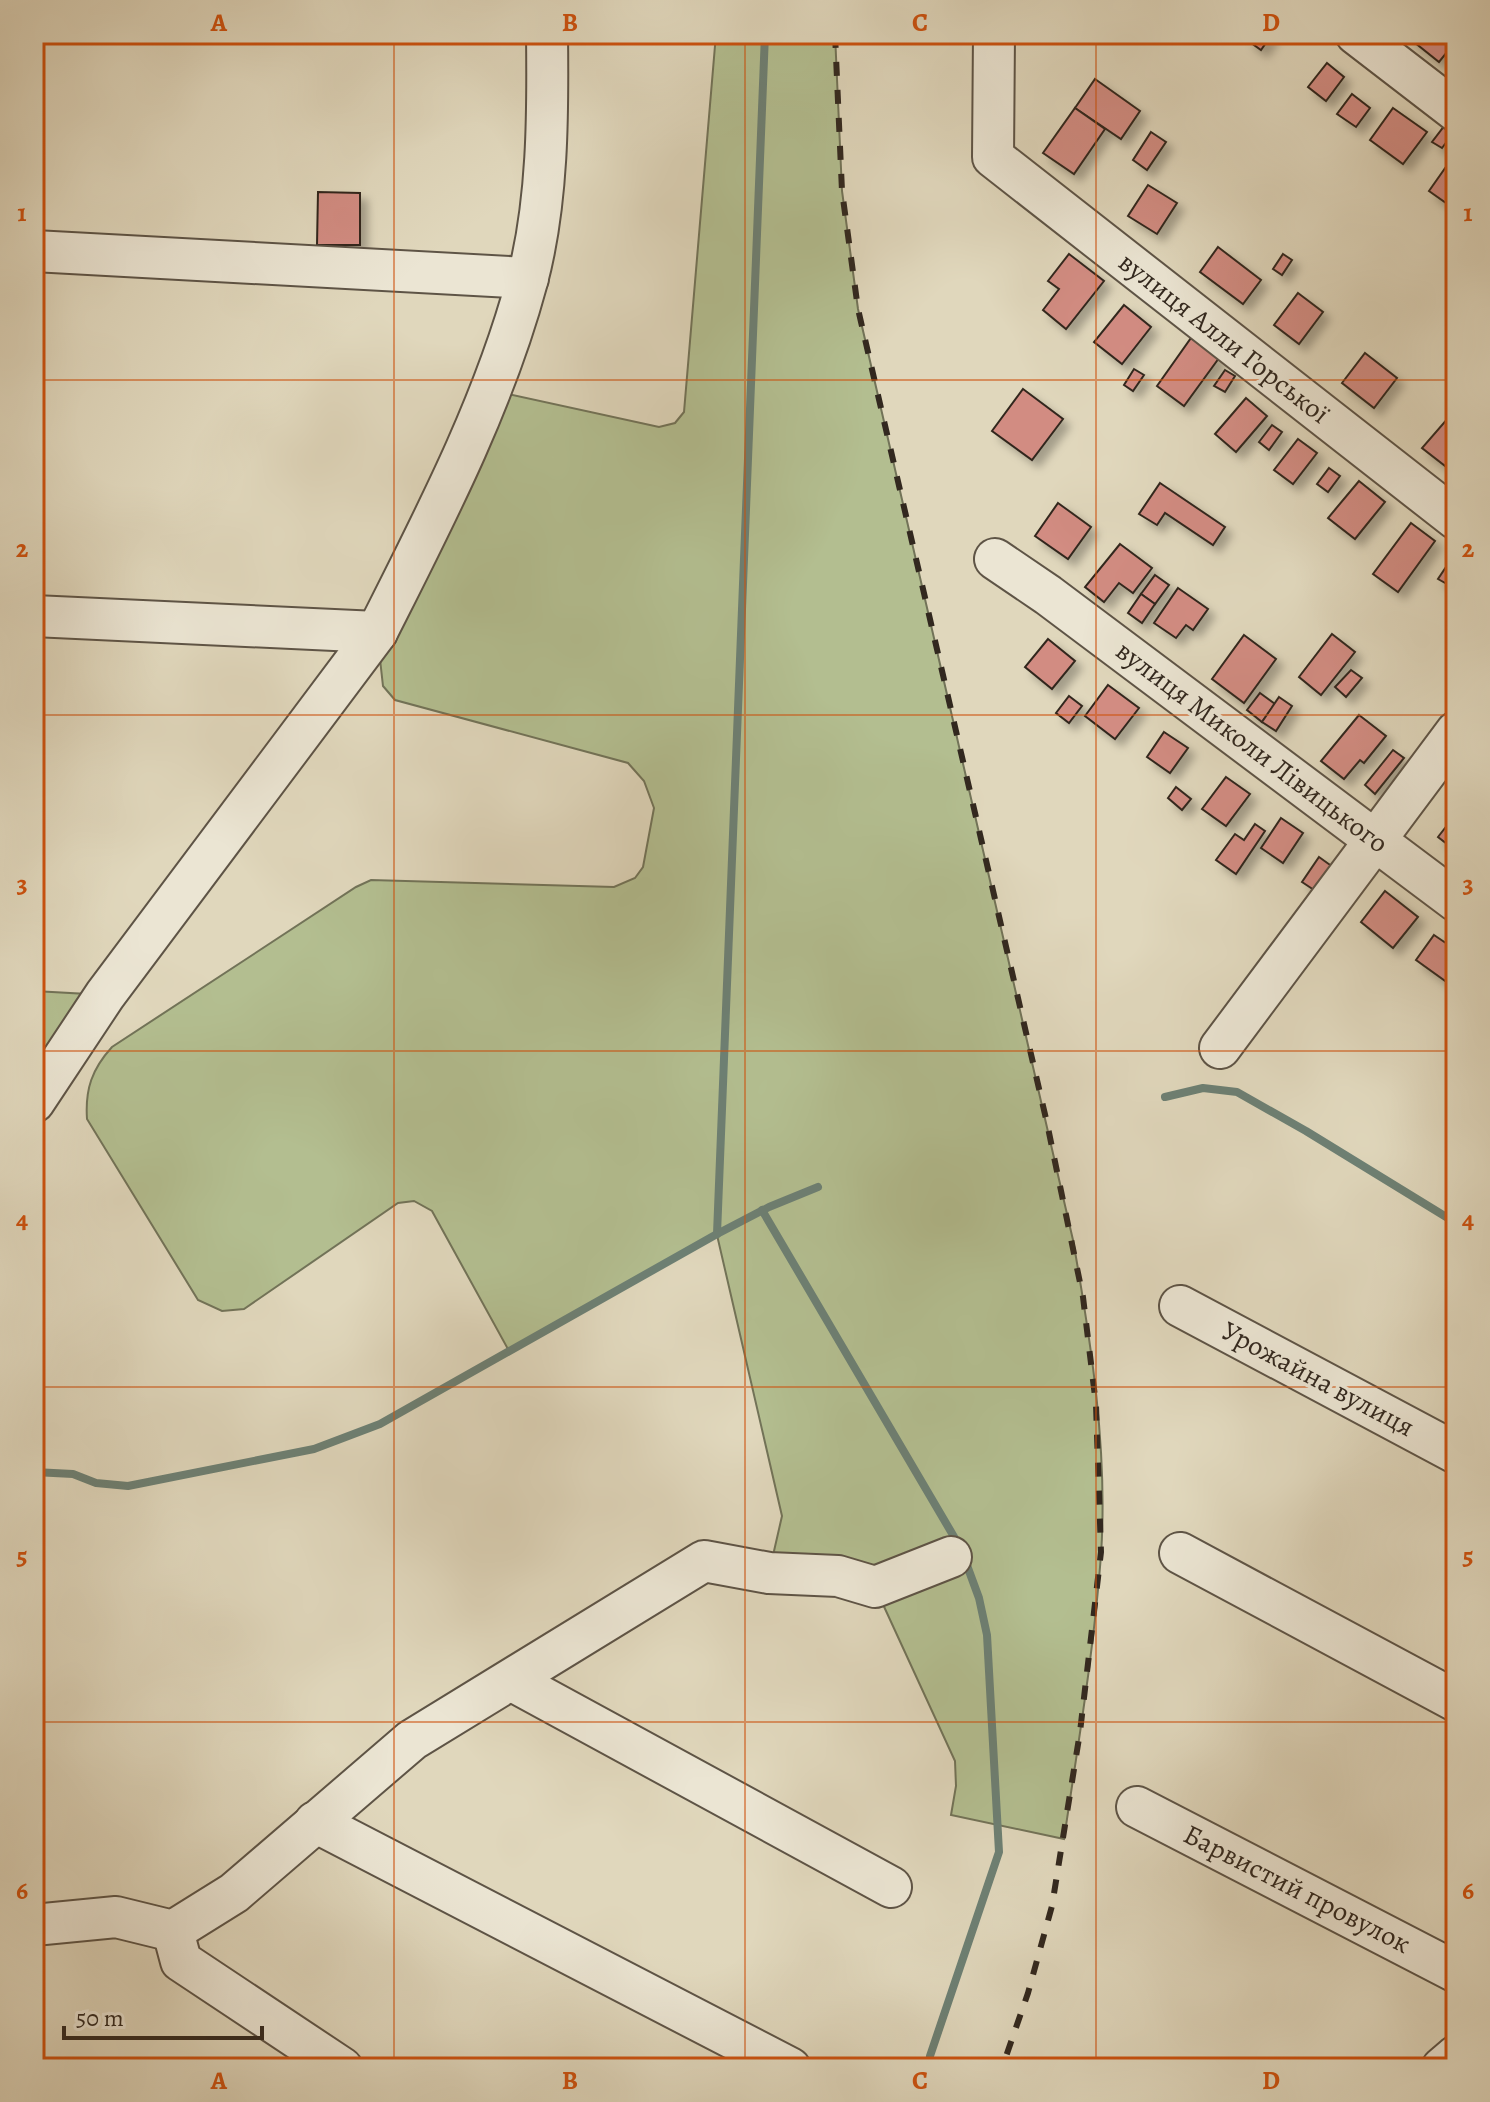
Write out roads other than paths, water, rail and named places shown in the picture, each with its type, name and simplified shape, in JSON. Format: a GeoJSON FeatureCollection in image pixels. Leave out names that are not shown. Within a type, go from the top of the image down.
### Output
{"type":"FeatureCollection","features":[{"type":"Feature","properties":{"kind":"street"},"geometry":{"type":"LineString","coordinates":[[34,1102],[105,995],[377,632],[441,504],[490,390],[528,278],[545,151],[547,34]]}},
{"type":"Feature","properties":{"kind":"street","name":"вулиця Алли Горської"},"geometry":{"type":"LineString","coordinates":[[994,34],[993,157],[1456,519]]}},
{"type":"Feature","properties":{"kind":"street"},"geometry":{"type":"LineString","coordinates":[[1356,34],[1456,111]]}},
{"type":"Feature","properties":{"kind":"street"},"geometry":{"type":"LineString","coordinates":[[34,251],[528,278]]}},
{"type":"Feature","properties":{"kind":"street","name":"вулиця Миколи Лівицького"},"geometry":{"type":"LineString","coordinates":[[995,559],[1376,838],[1456,901]]}},
{"type":"Feature","properties":{"kind":"street"},"geometry":{"type":"LineString","coordinates":[[34,616],[377,632]]}},
{"type":"Feature","properties":{"kind":"street"},"geometry":{"type":"LineString","coordinates":[[1220,1048],[1456,732]]}},
{"type":"Feature","properties":{"kind":"street","name":"Урожайна вулиця"},"geometry":{"type":"LineString","coordinates":[[1180,1306],[1456,1453]]}},
{"type":"Feature","properties":{"kind":"street"},"geometry":{"type":"LineString","coordinates":[[1180,1553],[1456,1701]]}},
{"type":"Feature","properties":{"kind":"street"},"geometry":{"type":"LineString","coordinates":[[34,1925],[116,1917],[173,1931],[234,1893],[412,1740],[704,1561],[769,1573],[838,1576],[875,1587],[951,1557]]}},
{"type":"Feature","properties":{"kind":"street"},"geometry":{"type":"LineString","coordinates":[[511,1680],[891,1887]]}},
{"type":"Feature","properties":{"kind":"street","name":"Барвистий провулок"},"geometry":{"type":"LineString","coordinates":[[1137,1807],[1456,1972]]}},
{"type":"Feature","properties":{"kind":"street"},"geometry":{"type":"LineString","coordinates":[[315,1822],[790,2068]]}},
{"type":"Feature","properties":{"kind":"street"},"geometry":{"type":"LineString","coordinates":[[173,1931],[181,1961],[342,2068]]}},
{"type":"Feature","properties":{"kind":"street"},"geometry":{"type":"LineString","coordinates":[[1442,2068],[1456,2056]]}},
{"type":"Feature","properties":{"kind":"waterway"},"geometry":{"type":"LineString","coordinates":[[717,1234],[765,34]]}},
{"type":"Feature","properties":{"kind":"waterway"},"geometry":{"type":"LineString","coordinates":[[1165,1097],[1203,1088],[1237,1092],[1456,1223]]}},
{"type":"Feature","properties":{"kind":"waterway"},"geometry":{"type":"LineString","coordinates":[[34,1472],[73,1474],[96,1483],[128,1486],[314,1449],[380,1424],[717,1234],[769,1207],[818,1187]]}},
{"type":"Feature","properties":{"kind":"waterway"},"geometry":{"type":"LineString","coordinates":[[762,1210],[960,1547]]}},
{"type":"Feature","properties":{"kind":"waterway"},"geometry":{"type":"LineString","coordinates":[[930,2056],[999,1852],[987,1635],[979,1598],[965,1560]]}},
{"type":"Feature","properties":{"kind":"railway"},"geometry":{"type":"LineString","coordinates":[[835,34],[842,191],[858,309],[1047,1123],[1083,1297],[1096,1405],[1101,1552],[1080,1732],[1052,1906],[1028,1993],[1002,2068]]}}]}
